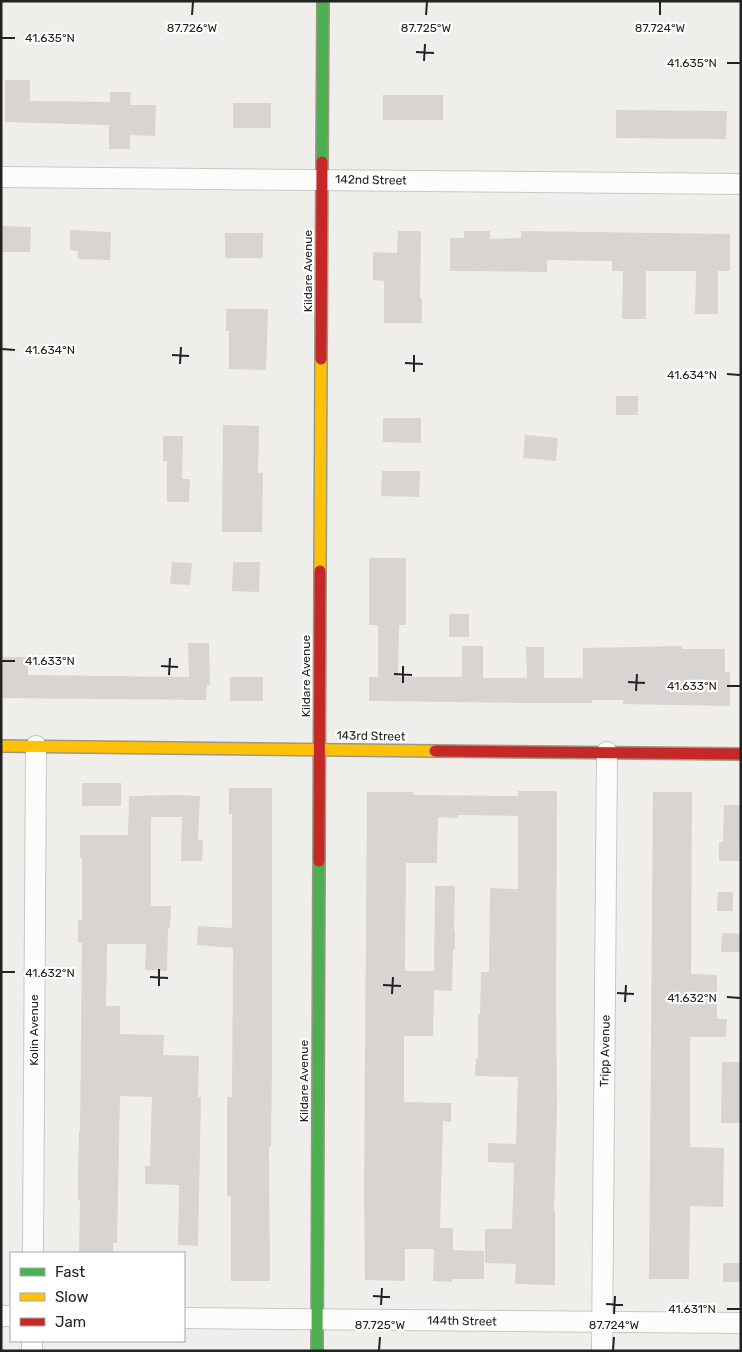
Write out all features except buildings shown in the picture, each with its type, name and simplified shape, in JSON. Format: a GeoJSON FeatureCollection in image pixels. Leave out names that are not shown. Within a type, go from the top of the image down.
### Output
{"type":"FeatureCollection","features":[{"type":"Feature","properties":{"kind":"street","name":"Kildare Avenue"},"geometry":{"type":"LineString","coordinates":[[317,1351],[323,1]]}},
{"type":"Feature","properties":{"kind":"street","name":"142nd Street"},"geometry":{"type":"LineString","coordinates":[[1,177],[741,184]]}},
{"type":"Feature","properties":{"kind":"street","name":"143rd Street"},"geometry":{"type":"LineString","coordinates":[[1,746],[741,754]]}},
{"type":"Feature","properties":{"kind":"street","name":"Kolin Avenue"},"geometry":{"type":"LineString","coordinates":[[33,1252],[36,746]]}},
{"type":"Feature","properties":{"kind":"street","name":"Tripp Avenue"},"geometry":{"type":"LineString","coordinates":[[602,1351],[607,752]]}},
{"type":"Feature","properties":{"kind":"street","name":"144th Street"},"geometry":{"type":"LineString","coordinates":[[185,1318],[741,1322]]}},
{"type":"Feature","properties":{"kind":"traffic: fast"},"geometry":{"type":"LineString","coordinates":[[322,162],[323,1]]}},
{"type":"Feature","properties":{"kind":"traffic: fast"},"geometry":{"type":"LineString","coordinates":[[317,1351],[319,861]]}},
{"type":"Feature","properties":{"kind":"traffic: slow"},"geometry":{"type":"LineString","coordinates":[[320,571],[321,359]]}},
{"type":"Feature","properties":{"kind":"traffic: slow"},"geometry":{"type":"LineString","coordinates":[[1,746],[435,751]]}},
{"type":"Feature","properties":{"kind":"traffic: jam"},"geometry":{"type":"LineString","coordinates":[[321,359],[322,162]]}},
{"type":"Feature","properties":{"kind":"traffic: jam"},"geometry":{"type":"LineString","coordinates":[[319,861],[320,571]]}},
{"type":"Feature","properties":{"kind":"traffic: jam"},"geometry":{"type":"LineString","coordinates":[[435,751],[741,754]]}}]}
